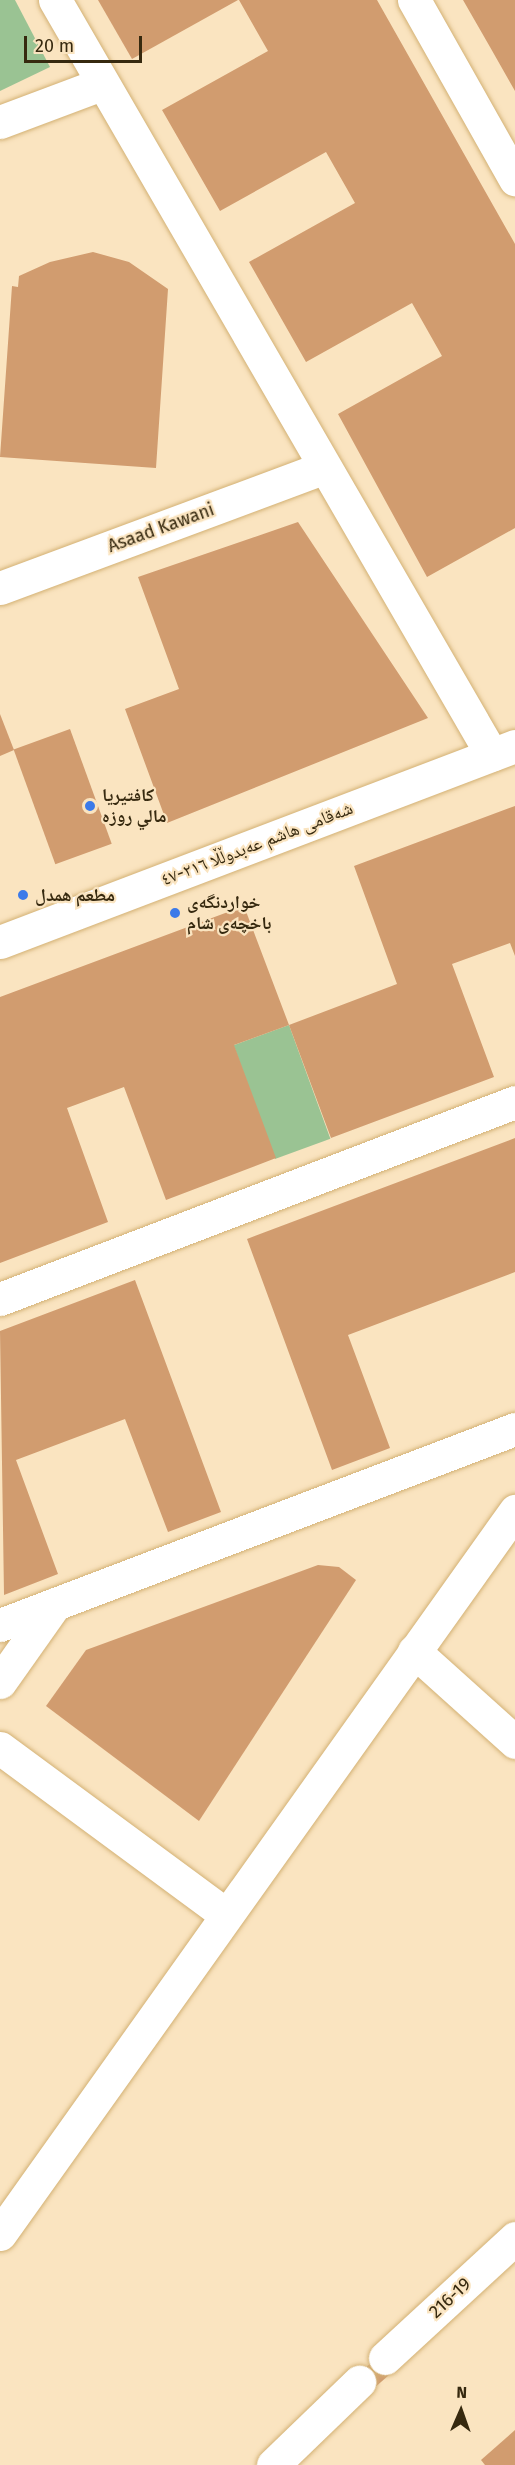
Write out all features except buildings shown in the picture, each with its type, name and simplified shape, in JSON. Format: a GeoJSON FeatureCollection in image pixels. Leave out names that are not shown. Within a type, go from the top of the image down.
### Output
{"type":"FeatureCollection","features":[{"type":"Feature","properties":{"kind":"street"},"geometry":{"type":"LineString","coordinates":[[55,0],[101,84],[323,468],[504,751]]}},
{"type":"Feature","properties":{"kind":"street"},"geometry":{"type":"LineString","coordinates":[[414,0],[515,179]]}},
{"type":"Feature","properties":{"kind":"street"},"geometry":{"type":"LineString","coordinates":[[0,122],[101,84]]}},
{"type":"Feature","properties":{"kind":"street","name":"Asaad Kawani"},"geometry":{"type":"LineString","coordinates":[[0,588],[323,468]]}},
{"type":"Feature","properties":{"kind":"street","name":"شەقامی هاشم عەبدوڵڵا ٢١٦-٤٧"},"geometry":{"type":"LineString","coordinates":[[0,942],[504,751]]}},
{"type":"Feature","properties":{"kind":"street"},"geometry":{"type":"LineString","coordinates":[[0,1299],[515,1102]]}},
{"type":"Feature","properties":{"kind":"street"},"geometry":{"type":"LineString","coordinates":[[0,1625],[515,1429]]}},
{"type":"Feature","properties":{"kind":"street"},"geometry":{"type":"LineString","coordinates":[[1,2232],[225,1914],[515,1511]]}},
{"type":"Feature","properties":{"kind":"street"},"geometry":{"type":"LineString","coordinates":[[0,1682],[55,1604]]}},
{"type":"Feature","properties":{"kind":"street"},"geometry":{"type":"LineString","coordinates":[[414,1651],[515,1742]]}},
{"type":"Feature","properties":{"kind":"street"},"geometry":{"type":"LineString","coordinates":[[0,1748],[225,1914]]}},
{"type":"Feature","properties":{"kind":"street","name":"216-19"},"geometry":{"type":"LineString","coordinates":[[385,2358],[515,2238]]}},
{"type":"Feature","properties":{"kind":"street"},"geometry":{"type":"LineString","coordinates":[[273,2465],[359,2382]]}},
{"type":"Feature","properties":{"kind":"green space"},"geometry":{"type":"Polygon","coordinates":[[[0,0],[15,0],[50,67],[0,91],[0,0]]]}},
{"type":"Feature","properties":{"kind":"green space"},"geometry":{"type":"Polygon","coordinates":[[[289,1025],[330,1139],[275,1159],[234,1045],[289,1025]]]}},
{"type":"Feature","properties":{"kind":"place","name":"كافتيريا مالي روزه"},"geometry":{"type":"Point","coordinates":[90,806]}},
{"type":"Feature","properties":{"kind":"place","name":"مطعم همدل"},"geometry":{"type":"Point","coordinates":[23,895]}},
{"type":"Feature","properties":{"kind":"place","name":"خواردنگەی باخچەی شام"},"geometry":{"type":"Point","coordinates":[175,913]}}]}
